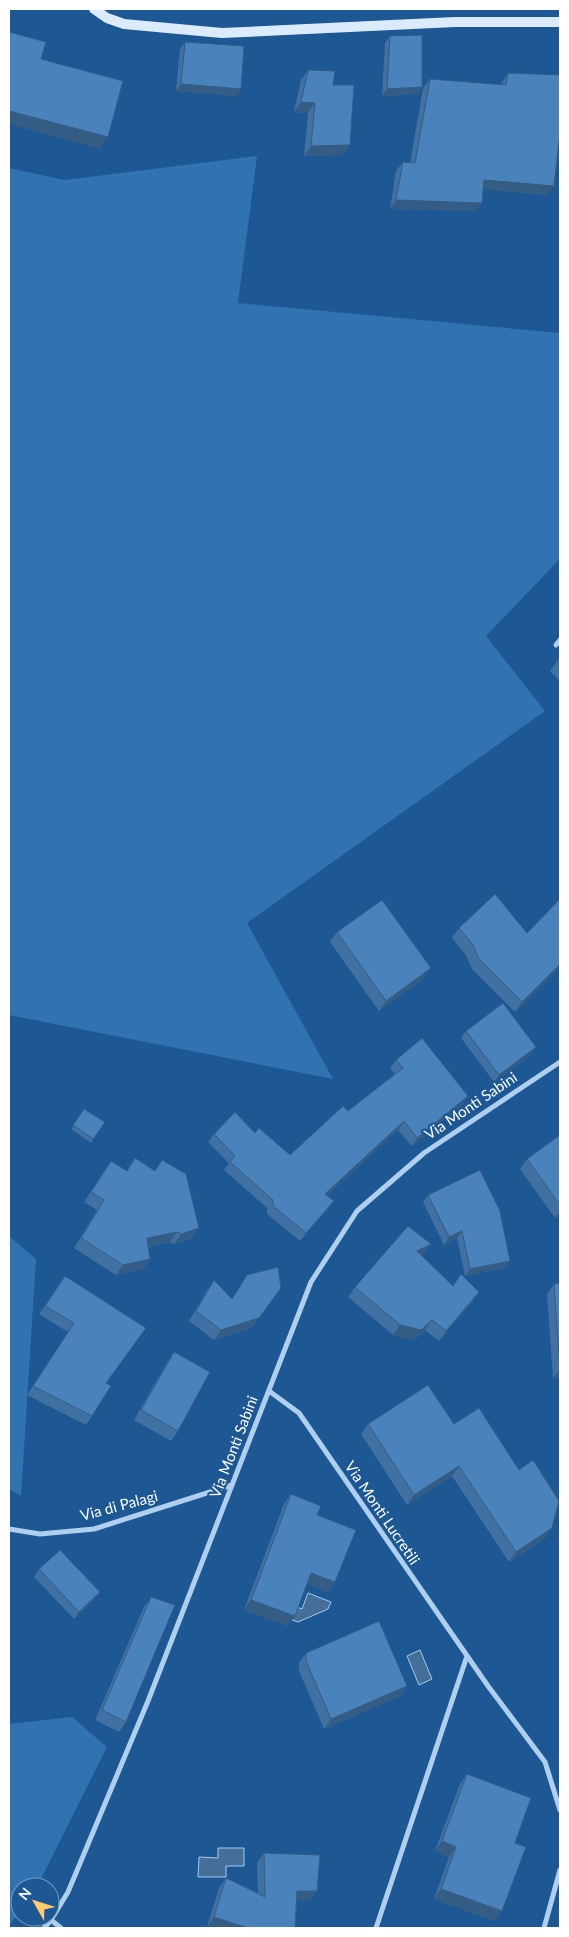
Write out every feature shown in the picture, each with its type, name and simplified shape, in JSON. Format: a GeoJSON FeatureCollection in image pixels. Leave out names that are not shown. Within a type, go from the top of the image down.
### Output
{"type":"FeatureCollection","features":[{"type":"Feature","properties":{"kind":"main road"},"geometry":{"type":"LineString","coordinates":[[94,9],[107,18],[124,24],[222,33],[455,22],[560,22]]}},
{"type":"Feature","properties":{"kind":"street"},"geometry":{"type":"LineString","coordinates":[[556,645],[560,640]]}},
{"type":"Feature","properties":{"kind":"street","name":"Via Monti Sabini"},"geometry":{"type":"LineString","coordinates":[[60,1906],[68,1892],[148,1701],[311,1282],[357,1211],[424,1153],[560,1062]]}},
{"type":"Feature","properties":{"kind":"street","name":"Via Monti Lucretili"},"geometry":{"type":"LineString","coordinates":[[269,1391],[299,1413],[467,1656],[545,1762],[560,1810]]}},
{"type":"Feature","properties":{"kind":"street","name":"Via di Palagi"},"geometry":{"type":"LineString","coordinates":[[9,1529],[40,1534],[94,1528],[232,1485]]}},
{"type":"Feature","properties":{"kind":"street"},"geometry":{"type":"LineString","coordinates":[[376,1928],[467,1656]]}},
{"type":"Feature","properties":{"kind":"street"},"geometry":{"type":"LineString","coordinates":[[544,1928],[560,1870]]}},
{"type":"Feature","properties":{"kind":"shaded area"},"geometry":{"type":"Polygon","coordinates":[[[257,156],[238,303],[560,333],[560,559],[486,636],[545,711],[247,923],[333,1079],[9,1015],[9,168],[64,180],[257,156]]]}},
{"type":"Feature","properties":{"kind":"shaded area"},"geometry":{"type":"Polygon","coordinates":[[[9,1236],[36,1259],[21,1496],[9,1489],[9,1236]]]}},
{"type":"Feature","properties":{"kind":"shaded area"},"geometry":{"type":"Polygon","coordinates":[[[308,1593],[331,1602],[328,1609],[298,1622],[292,1620],[297,1607],[302,1609],[308,1593]]]}},
{"type":"Feature","properties":{"kind":"shaded area"},"geometry":{"type":"Polygon","coordinates":[[[420,1650],[432,1679],[419,1685],[407,1656],[420,1650]]]}},
{"type":"Feature","properties":{"kind":"shaded area"},"geometry":{"type":"Polygon","coordinates":[[[72,1717],[107,1747],[42,1877],[10,1877],[9,1925],[9,1724],[72,1717]]]}},
{"type":"Feature","properties":{"kind":"shaded area"},"geometry":{"type":"Polygon","coordinates":[[[218,1848],[244,1848],[244,1866],[226,1866],[226,1877],[198,1877],[199,1857],[218,1858],[218,1848]]]}},
{"type":"Feature","properties":{"kind":"building"},"geometry":{"type":"Polygon","coordinates":[[[9,32],[46,42],[41,59],[123,81],[108,137],[9,111],[9,32]]]}},
{"type":"Feature","properties":{"kind":"building"},"geometry":{"type":"Polygon","coordinates":[[[422,35],[422,87],[387,89],[390,36],[422,35]]]}},
{"type":"Feature","properties":{"kind":"building"},"geometry":{"type":"Polygon","coordinates":[[[185,42],[244,46],[241,89],[181,84],[185,42]]]}},
{"type":"Feature","properties":{"kind":"building"},"geometry":{"type":"Polygon","coordinates":[[[308,70],[335,71],[333,85],[354,85],[350,145],[311,146],[315,103],[301,102],[308,70]]]}},
{"type":"Feature","properties":{"kind":"building"},"geometry":{"type":"Polygon","coordinates":[[[508,73],[560,75],[560,133],[554,186],[484,180],[482,203],[396,200],[403,162],[415,163],[430,79],[506,85],[508,73]]]}},
{"type":"Feature","properties":{"kind":"building"},"geometry":{"type":"Polygon","coordinates":[[[495,894],[527,933],[560,899],[560,964],[522,1002],[479,959],[473,945],[459,928],[495,894]]]}},
{"type":"Feature","properties":{"kind":"building"},"geometry":{"type":"Polygon","coordinates":[[[382,900],[431,968],[386,1001],[337,932],[382,900]]]}},
{"type":"Feature","properties":{"kind":"building"},"geometry":{"type":"Polygon","coordinates":[[[503,1003],[536,1047],[499,1075],[466,1031],[503,1003]]]}},
{"type":"Feature","properties":{"kind":"building"},"geometry":{"type":"Polygon","coordinates":[[[422,1038],[468,1096],[417,1138],[404,1121],[325,1194],[334,1201],[306,1233],[273,1206],[273,1200],[230,1162],[235,1156],[214,1134],[235,1112],[255,1133],[259,1128],[290,1155],[343,1106],[348,1111],[403,1068],[396,1060],[422,1038]]]}},
{"type":"Feature","properties":{"kind":"building"},"geometry":{"type":"Polygon","coordinates":[[[84,1109],[105,1122],[93,1139],[73,1125],[84,1109]]]}},
{"type":"Feature","properties":{"kind":"building"},"geometry":{"type":"Polygon","coordinates":[[[560,1135],[560,1205],[527,1159],[560,1135]]]}},
{"type":"Feature","properties":{"kind":"building"},"geometry":{"type":"Polygon","coordinates":[[[135,1158],[155,1171],[162,1160],[186,1174],[199,1228],[181,1234],[177,1232],[147,1238],[150,1259],[123,1265],[81,1238],[104,1200],[91,1192],[111,1161],[127,1171],[135,1158]]]}},
{"type":"Feature","properties":{"kind":"building"},"geometry":{"type":"Polygon","coordinates":[[[480,1170],[500,1211],[510,1261],[470,1269],[462,1231],[449,1237],[428,1195],[480,1170]]]}},
{"type":"Feature","properties":{"kind":"building"},"geometry":{"type":"Polygon","coordinates":[[[408,1226],[431,1244],[417,1251],[453,1286],[461,1274],[479,1292],[446,1331],[432,1320],[421,1330],[400,1325],[355,1287],[408,1226]]]}},
{"type":"Feature","properties":{"kind":"building"},"geometry":{"type":"Polygon","coordinates":[[[278,1267],[281,1288],[259,1318],[221,1330],[196,1311],[214,1280],[232,1299],[247,1275],[278,1267]]]}},
{"type":"Feature","properties":{"kind":"building"},"geometry":{"type":"Polygon","coordinates":[[[65,1276],[146,1328],[106,1383],[111,1386],[92,1416],[33,1386],[74,1323],[45,1306],[65,1276]]]}},
{"type":"Feature","properties":{"kind":"building"},"geometry":{"type":"Polygon","coordinates":[[[560,1283],[560,1367],[554,1284],[560,1283]]]}},
{"type":"Feature","properties":{"kind":"building"},"geometry":{"type":"Polygon","coordinates":[[[174,1352],[210,1372],[178,1431],[141,1410],[174,1352]]]}},
{"type":"Feature","properties":{"kind":"building"},"geometry":{"type":"Polygon","coordinates":[[[428,1385],[454,1424],[479,1408],[519,1470],[533,1460],[559,1501],[552,1528],[516,1552],[459,1466],[414,1495],[368,1424],[428,1385]]]}},
{"type":"Feature","properties":{"kind":"building"},"geometry":{"type":"Polygon","coordinates":[[[291,1494],[321,1506],[317,1515],[356,1530],[335,1582],[311,1573],[295,1616],[251,1600],[291,1494]]]}},
{"type":"Feature","properties":{"kind":"building"},"geometry":{"type":"Polygon","coordinates":[[[60,1550],[100,1592],[79,1612],[39,1569],[60,1550]]]}},
{"type":"Feature","properties":{"kind":"building"},"geometry":{"type":"Polygon","coordinates":[[[151,1597],[175,1605],[126,1722],[102,1710],[151,1597]]]}},
{"type":"Feature","properties":{"kind":"building"},"geometry":{"type":"Polygon","coordinates":[[[379,1621],[407,1686],[331,1719],[306,1661],[306,1653],[379,1621]]]}},
{"type":"Feature","properties":{"kind":"building"},"geometry":{"type":"Polygon","coordinates":[[[467,1774],[531,1798],[515,1843],[526,1847],[502,1911],[441,1889],[456,1847],[442,1841],[467,1774]]]}},
{"type":"Feature","properties":{"kind":"building"},"geometry":{"type":"Polygon","coordinates":[[[264,1853],[320,1855],[317,1891],[297,1891],[295,1928],[248,1928],[214,1917],[226,1878],[265,1897],[264,1853]]]}}]}
